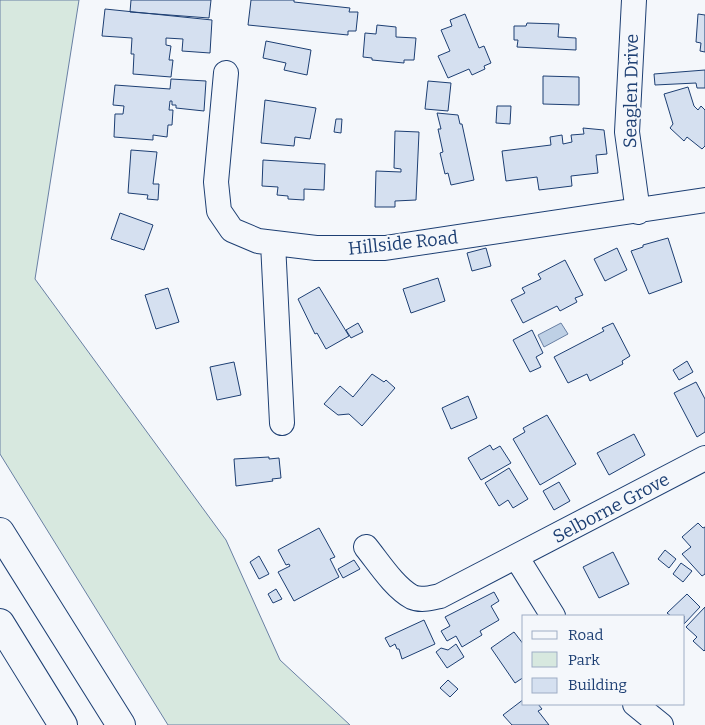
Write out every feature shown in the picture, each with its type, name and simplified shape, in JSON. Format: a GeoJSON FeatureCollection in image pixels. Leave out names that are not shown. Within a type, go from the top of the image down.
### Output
{"type":"FeatureCollection","features":[{"type":"Feature","properties":{"kind":"highway"},"geometry":{"type":"LineString","coordinates":[[0,532],[121,725]]}},
{"type":"Feature","properties":{"kind":"highway"},"geometry":{"type":"LineString","coordinates":[[0,623],[63,725]]}},
{"type":"Feature","properties":{"kind":"street","name":"Seaglen Drive"},"geometry":{"type":"LineString","coordinates":[[634,0],[627,132],[638,212]]}},
{"type":"Feature","properties":{"kind":"street","name":"Hillside Road"},"geometry":{"type":"LineString","coordinates":[[226,73],[216,182],[219,210],[232,230],[258,241],[351,250],[385,248],[638,212],[705,200]]}},
{"type":"Feature","properties":{"kind":"street"},"geometry":{"type":"LineString","coordinates":[[273,243],[282,423]]}},
{"type":"Feature","properties":{"kind":"street","name":"Selborne Grove"},"geometry":{"type":"LineString","coordinates":[[366,547],[400,588],[414,597],[428,599],[440,596],[517,558],[705,458]]}},
{"type":"Feature","properties":{"kind":"street"},"geometry":{"type":"LineString","coordinates":[[517,558],[552,615]]}},
{"type":"Feature","properties":{"kind":"street"},"geometry":{"type":"LineString","coordinates":[[636,705],[661,725]]}},
{"type":"Feature","properties":{"kind":"green space"},"geometry":{"type":"Polygon","coordinates":[[[0,0],[79,0],[35,279],[226,540],[280,660],[350,725],[168,725],[0,454],[0,0]]]}},
{"type":"Feature","properties":{"kind":"water"},"geometry":{"type":"Polygon","coordinates":[[[561,323],[568,334],[544,347],[538,335],[561,323]]]}},
{"type":"Feature","properties":{"kind":"building"},"geometry":{"type":"Polygon","coordinates":[[[131,0],[211,0],[209,18],[130,12],[131,0]]]}},
{"type":"Feature","properties":{"kind":"building"},"geometry":{"type":"Polygon","coordinates":[[[251,0],[294,0],[294,2],[350,8],[349,12],[358,12],[356,31],[348,31],[348,35],[248,25],[251,0]]]}},
{"type":"Feature","properties":{"kind":"building"},"geometry":{"type":"Polygon","coordinates":[[[105,9],[212,20],[210,53],[182,51],[183,39],[166,38],[166,45],[171,46],[169,60],[173,60],[171,77],[133,74],[134,54],[131,54],[132,38],[102,36],[105,9]]]}},
{"type":"Feature","properties":{"kind":"building"},"geometry":{"type":"Polygon","coordinates":[[[465,14],[479,48],[484,46],[491,63],[484,66],[485,69],[472,75],[469,69],[448,78],[438,56],[450,51],[441,30],[452,26],[450,20],[465,14]]]}},
{"type":"Feature","properties":{"kind":"building"},"geometry":{"type":"Polygon","coordinates":[[[698,14],[705,15],[705,52],[700,51],[701,43],[696,42],[698,14]]]}},
{"type":"Feature","properties":{"kind":"building"},"geometry":{"type":"Polygon","coordinates":[[[527,23],[559,24],[558,37],[576,38],[576,50],[517,47],[518,40],[514,40],[514,26],[526,26],[527,23]]]}},
{"type":"Feature","properties":{"kind":"building"},"geometry":{"type":"Polygon","coordinates":[[[377,25],[396,27],[396,37],[416,38],[414,60],[404,60],[404,63],[372,60],[372,58],[363,57],[365,33],[376,34],[377,25]]]}},
{"type":"Feature","properties":{"kind":"building"},"geometry":{"type":"Polygon","coordinates":[[[266,41],[311,50],[307,75],[284,70],[286,63],[263,58],[266,41]]]}},
{"type":"Feature","properties":{"kind":"building"},"geometry":{"type":"Polygon","coordinates":[[[705,70],[705,88],[697,88],[696,83],[655,85],[654,74],[705,70]]]}},
{"type":"Feature","properties":{"kind":"building"},"geometry":{"type":"Polygon","coordinates":[[[543,76],[579,77],[579,105],[543,104],[543,76]]]}},
{"type":"Feature","properties":{"kind":"building"},"geometry":{"type":"Polygon","coordinates":[[[171,79],[206,81],[204,111],[176,108],[176,105],[172,105],[172,101],[170,101],[169,110],[173,110],[172,125],[168,125],[167,137],[153,135],[153,140],[114,137],[115,114],[123,114],[124,106],[113,105],[115,85],[170,89],[171,79]]]}},
{"type":"Feature","properties":{"kind":"building"},"geometry":{"type":"Polygon","coordinates":[[[428,81],[451,83],[448,111],[425,109],[428,81]]]}},
{"type":"Feature","properties":{"kind":"building"},"geometry":{"type":"Polygon","coordinates":[[[688,87],[694,106],[698,110],[701,106],[705,110],[705,146],[702,149],[687,137],[684,141],[670,128],[673,124],[664,94],[688,87]]]}},
{"type":"Feature","properties":{"kind":"building"},"geometry":{"type":"Polygon","coordinates":[[[265,100],[316,108],[310,139],[295,137],[294,146],[261,143],[265,100]]]}},
{"type":"Feature","properties":{"kind":"building"},"geometry":{"type":"Polygon","coordinates":[[[497,106],[511,106],[510,124],[496,123],[497,106]]]}},
{"type":"Feature","properties":{"kind":"building"},"geometry":{"type":"Polygon","coordinates":[[[437,113],[458,115],[460,124],[462,124],[474,180],[451,185],[448,173],[445,174],[440,153],[443,152],[438,129],[441,129],[437,113]]]}},
{"type":"Feature","properties":{"kind":"building"},"geometry":{"type":"Polygon","coordinates":[[[336,119],[342,119],[341,133],[334,132],[336,119]]]}},
{"type":"Feature","properties":{"kind":"building"},"geometry":{"type":"Polygon","coordinates":[[[583,128],[604,130],[607,154],[596,155],[598,173],[571,176],[572,186],[539,190],[537,177],[506,181],[502,151],[551,145],[550,137],[562,135],[563,144],[572,142],[571,135],[584,134],[583,128]]]}},
{"type":"Feature","properties":{"kind":"building"},"geometry":{"type":"Polygon","coordinates":[[[395,131],[419,132],[416,200],[395,201],[395,207],[375,207],[376,171],[401,172],[401,169],[394,168],[395,131]]]}},
{"type":"Feature","properties":{"kind":"building"},"geometry":{"type":"Polygon","coordinates":[[[131,150],[157,152],[153,184],[159,184],[158,200],[147,199],[148,195],[128,193],[131,150]]]}},
{"type":"Feature","properties":{"kind":"building"},"geometry":{"type":"Polygon","coordinates":[[[263,160],[325,164],[324,190],[304,189],[304,200],[288,199],[288,196],[277,195],[278,187],[262,186],[263,160]]]}},
{"type":"Feature","properties":{"kind":"building"},"geometry":{"type":"Polygon","coordinates":[[[120,213],[153,225],[144,250],[111,239],[120,213]]]}},
{"type":"Feature","properties":{"kind":"building"},"geometry":{"type":"Polygon","coordinates":[[[668,238],[682,282],[649,294],[631,251],[643,247],[643,245],[668,238]]]}},
{"type":"Feature","properties":{"kind":"building"},"geometry":{"type":"Polygon","coordinates":[[[486,248],[491,266],[472,271],[467,253],[486,248]]]}},
{"type":"Feature","properties":{"kind":"building"},"geometry":{"type":"Polygon","coordinates":[[[617,248],[627,270],[605,281],[594,259],[617,248]]]}},
{"type":"Feature","properties":{"kind":"building"},"geometry":{"type":"Polygon","coordinates":[[[565,260],[583,295],[575,298],[577,302],[560,311],[557,306],[523,323],[511,300],[525,293],[522,288],[541,279],[538,274],[565,260]]]}},
{"type":"Feature","properties":{"kind":"building"},"geometry":{"type":"Polygon","coordinates":[[[438,278],[445,301],[411,313],[403,289],[438,278]]]}},
{"type":"Feature","properties":{"kind":"building"},"geometry":{"type":"Polygon","coordinates":[[[319,287],[349,336],[326,349],[317,333],[315,334],[298,299],[319,287]]]}},
{"type":"Feature","properties":{"kind":"building"},"geometry":{"type":"Polygon","coordinates":[[[168,288],[179,322],[156,329],[145,295],[168,288]]]}},
{"type":"Feature","properties":{"kind":"building"},"geometry":{"type":"Polygon","coordinates":[[[358,323],[363,332],[351,338],[346,330],[358,323]]]}},
{"type":"Feature","properties":{"kind":"building"},"geometry":{"type":"Polygon","coordinates":[[[613,323],[630,356],[622,361],[623,364],[590,381],[587,374],[568,383],[554,357],[604,331],[602,328],[613,323]]]}},
{"type":"Feature","properties":{"kind":"building"},"geometry":{"type":"Polygon","coordinates":[[[532,330],[543,353],[536,357],[541,367],[530,372],[513,340],[532,330]]]}},
{"type":"Feature","properties":{"kind":"building"},"geometry":{"type":"Polygon","coordinates":[[[687,361],[693,372],[679,380],[673,370],[687,361]]]}},
{"type":"Feature","properties":{"kind":"building"},"geometry":{"type":"Polygon","coordinates":[[[234,362],[241,395],[217,400],[210,367],[234,362]]]}},
{"type":"Feature","properties":{"kind":"building"},"geometry":{"type":"Polygon","coordinates":[[[372,374],[384,382],[386,380],[395,388],[362,426],[349,414],[338,415],[324,404],[340,386],[353,397],[372,374]]]}},
{"type":"Feature","properties":{"kind":"building"},"geometry":{"type":"Polygon","coordinates":[[[696,382],[705,399],[705,432],[697,437],[674,393],[696,382]]]}},
{"type":"Feature","properties":{"kind":"building"},"geometry":{"type":"Polygon","coordinates":[[[468,396],[477,418],[451,429],[442,408],[468,396]]]}},
{"type":"Feature","properties":{"kind":"building"},"geometry":{"type":"Polygon","coordinates":[[[547,415],[576,464],[540,485],[513,439],[525,432],[523,428],[547,415]]]}},
{"type":"Feature","properties":{"kind":"building"},"geometry":{"type":"Polygon","coordinates":[[[634,434],[645,455],[609,475],[597,453],[634,434]]]}},
{"type":"Feature","properties":{"kind":"building"},"geometry":{"type":"Polygon","coordinates":[[[490,445],[493,450],[500,446],[511,463],[481,480],[468,458],[490,445]]]}},
{"type":"Feature","properties":{"kind":"building"},"geometry":{"type":"Polygon","coordinates":[[[269,457],[269,459],[279,458],[281,478],[272,479],[273,481],[236,486],[234,459],[269,457]]]}},
{"type":"Feature","properties":{"kind":"building"},"geometry":{"type":"Polygon","coordinates":[[[509,468],[528,499],[513,508],[508,500],[499,506],[485,483],[509,468]]]}},
{"type":"Feature","properties":{"kind":"building"},"geometry":{"type":"Polygon","coordinates":[[[559,482],[570,501],[554,510],[543,491],[559,482]]]}},
{"type":"Feature","properties":{"kind":"building"},"geometry":{"type":"Polygon","coordinates":[[[698,523],[703,528],[705,527],[705,574],[702,576],[682,554],[691,547],[682,537],[698,523]]]}},
{"type":"Feature","properties":{"kind":"building"},"geometry":{"type":"Polygon","coordinates":[[[319,528],[335,557],[330,559],[339,577],[294,601],[278,572],[290,566],[289,564],[286,565],[278,550],[319,528]]]}},
{"type":"Feature","properties":{"kind":"building"},"geometry":{"type":"Polygon","coordinates":[[[665,550],[676,559],[669,568],[658,559],[665,550]]]}},
{"type":"Feature","properties":{"kind":"building"},"geometry":{"type":"Polygon","coordinates":[[[613,552],[629,584],[599,598],[583,567],[613,552]]]}},
{"type":"Feature","properties":{"kind":"building"},"geometry":{"type":"Polygon","coordinates":[[[259,556],[269,574],[259,579],[250,562],[259,556]]]}},
{"type":"Feature","properties":{"kind":"building"},"geometry":{"type":"Polygon","coordinates":[[[354,560],[360,569],[343,578],[338,569],[354,560]]]}},
{"type":"Feature","properties":{"kind":"building"},"geometry":{"type":"Polygon","coordinates":[[[681,563],[692,571],[683,582],[673,574],[681,563]]]}},
{"type":"Feature","properties":{"kind":"building"},"geometry":{"type":"Polygon","coordinates":[[[276,589],[282,599],[273,603],[268,594],[276,589]]]}},
{"type":"Feature","properties":{"kind":"building"},"geometry":{"type":"Polygon","coordinates":[[[494,592],[499,601],[491,606],[499,620],[480,631],[482,635],[462,647],[456,636],[447,641],[441,631],[450,626],[445,617],[494,592]]]}},
{"type":"Feature","properties":{"kind":"building"},"geometry":{"type":"Polygon","coordinates":[[[687,594],[700,607],[685,623],[685,615],[670,615],[667,613],[687,594]]]}},
{"type":"Feature","properties":{"kind":"building"},"geometry":{"type":"Polygon","coordinates":[[[705,607],[704,651],[693,641],[697,637],[686,627],[705,607]]]}},
{"type":"Feature","properties":{"kind":"building"},"geometry":{"type":"Polygon","coordinates":[[[424,620],[435,644],[402,659],[399,649],[397,649],[395,644],[390,647],[385,638],[424,620]]]}},
{"type":"Feature","properties":{"kind":"building"},"geometry":{"type":"Polygon","coordinates":[[[514,632],[522,642],[522,678],[515,683],[491,648],[514,632]]]}},
{"type":"Feature","properties":{"kind":"building"},"geometry":{"type":"Polygon","coordinates":[[[456,644],[464,657],[447,668],[436,652],[441,648],[448,650],[456,644]]]}},
{"type":"Feature","properties":{"kind":"building"},"geometry":{"type":"Polygon","coordinates":[[[448,680],[458,689],[450,697],[440,688],[448,680]]]}},
{"type":"Feature","properties":{"kind":"building"},"geometry":{"type":"Polygon","coordinates":[[[522,701],[522,705],[539,705],[542,709],[538,711],[549,725],[512,725],[503,715],[522,701]]]}}]}
